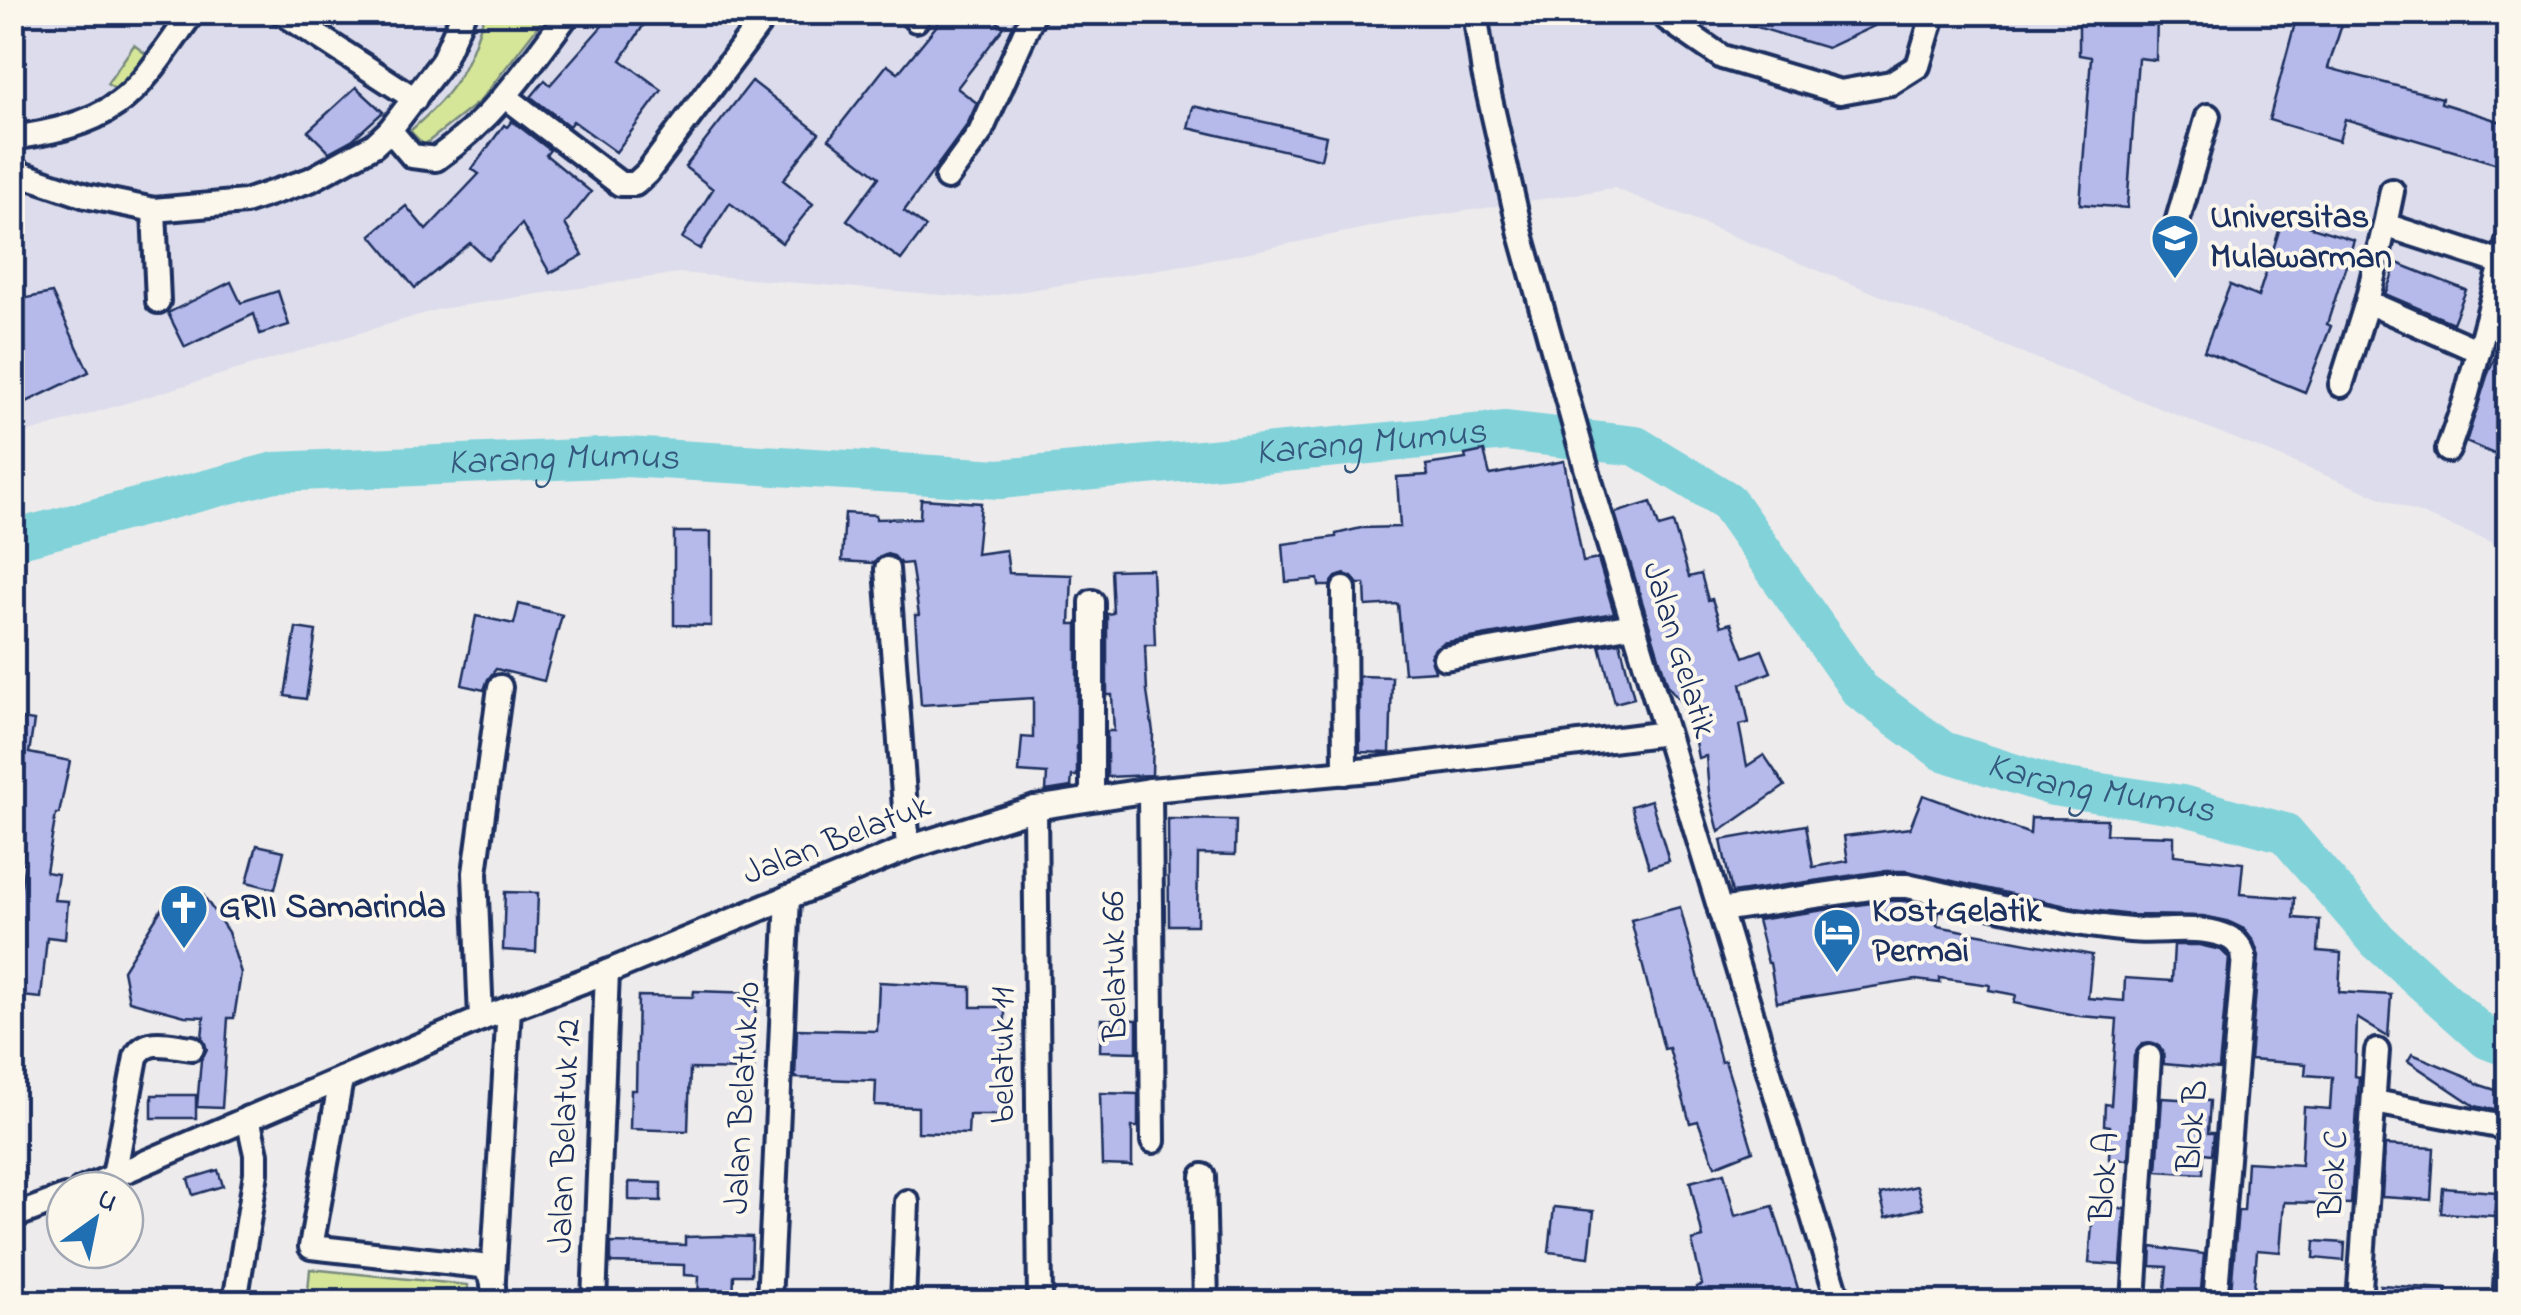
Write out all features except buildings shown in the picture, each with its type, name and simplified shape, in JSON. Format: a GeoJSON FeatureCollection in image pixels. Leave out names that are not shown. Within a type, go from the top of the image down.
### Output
{"type":"FeatureCollection","features":[{"type":"Feature","properties":{"kind":"street"},"geometry":{"type":"LineString","coordinates":[[12,138],[80,122],[118,104],[193,12]]}},
{"type":"Feature","properties":{"kind":"street"},"geometry":{"type":"LineString","coordinates":[[281,12],[415,99]]}},
{"type":"Feature","properties":{"kind":"street"},"geometry":{"type":"LineString","coordinates":[[12,171],[86,196],[154,210],[244,202],[310,180],[374,145],[390,130],[442,62],[464,12]]}},
{"type":"Feature","properties":{"kind":"street"},"geometry":{"type":"LineString","coordinates":[[390,130],[412,156],[436,159],[465,139],[506,97],[568,12]]}},
{"type":"Feature","properties":{"kind":"street"},"geometry":{"type":"LineString","coordinates":[[506,97],[620,184],[635,184],[647,174],[768,12]]}},
{"type":"Feature","properties":{"kind":"street"},"geometry":{"type":"LineString","coordinates":[[946,178],[980,133],[1034,12]]}},
{"type":"Feature","properties":{"kind":"street","name":"Jalan Gelatik"},"geometry":{"type":"LineString","coordinates":[[1474,12],[1516,216],[1590,480],[1839,1302]]}},
{"type":"Feature","properties":{"kind":"street"},"geometry":{"type":"LineString","coordinates":[[1665,12],[1668,19],[1722,57],[1840,92],[1891,83],[1918,66],[1934,12]]}},
{"type":"Feature","properties":{"kind":"street"},"geometry":{"type":"LineString","coordinates":[[2177,223],[2208,116]]}},
{"type":"Feature","properties":{"kind":"street"},"geometry":{"type":"LineString","coordinates":[[2340,385],[2367,302],[2392,190]]}},
{"type":"Feature","properties":{"kind":"street"},"geometry":{"type":"LineString","coordinates":[[154,210],[158,301]]}},
{"type":"Feature","properties":{"kind":"street"},"geometry":{"type":"LineString","coordinates":[[2385,225],[2507,257],[2448,450]]}},
{"type":"Feature","properties":{"kind":"street"},"geometry":{"type":"LineString","coordinates":[[2367,302],[2480,351]]}},
{"type":"Feature","properties":{"kind":"street"},"geometry":{"type":"LineString","coordinates":[[887,570],[908,848]]}},
{"type":"Feature","properties":{"kind":"street"},"geometry":{"type":"LineString","coordinates":[[1344,589],[1345,772]]}},
{"type":"Feature","properties":{"kind":"street"},"geometry":{"type":"LineString","coordinates":[[1092,602],[1092,798]]}},
{"type":"Feature","properties":{"kind":"street"},"geometry":{"type":"LineString","coordinates":[[1445,658],[1633,625]]}},
{"type":"Feature","properties":{"kind":"street"},"geometry":{"type":"LineString","coordinates":[[481,1019],[474,873],[500,688]]}},
{"type":"Feature","properties":{"kind":"street","name":"Jalan Belatuk"},"geometry":{"type":"LineString","coordinates":[[128,1170],[481,1019],[607,972],[908,848],[1036,808],[1150,790],[1345,772],[1666,733]]}},
{"type":"Feature","properties":{"kind":"street","name":"Belatuk 66"},"geometry":{"type":"LineString","coordinates":[[1150,790],[1153,1141]]}},
{"type":"Feature","properties":{"kind":"street","name":"belatuk 11"},"geometry":{"type":"LineString","coordinates":[[1036,808],[1040,1302]]}},
{"type":"Feature","properties":{"kind":"street","name":"Blok B"},"geometry":{"type":"LineString","coordinates":[[1720,910],[1907,886],[2059,920],[2131,930],[2222,934],[2240,946],[2244,956],[2215,1302]]}},
{"type":"Feature","properties":{"kind":"street","name":"Jalan Belatuk 10"},"geometry":{"type":"LineString","coordinates":[[770,1302],[788,897]]}},
{"type":"Feature","properties":{"kind":"street","name":"Jalan Belatuk 12"},"geometry":{"type":"LineString","coordinates":[[594,1302],[607,972]]}},
{"type":"Feature","properties":{"kind":"street"},"geometry":{"type":"LineString","coordinates":[[493,1291],[509,1008]]}},
{"type":"Feature","properties":{"kind":"street"},"geometry":{"type":"LineString","coordinates":[[115,1170],[136,1058],[142,1047],[150,1044],[192,1048]]}},
{"type":"Feature","properties":{"kind":"street","name":"Blok C"},"geometry":{"type":"LineString","coordinates":[[2359,1302],[2377,1051]]}},
{"type":"Feature","properties":{"kind":"street","name":"Blok A"},"geometry":{"type":"LineString","coordinates":[[2134,1302],[2149,1057]]}},
{"type":"Feature","properties":{"kind":"street"},"geometry":{"type":"LineString","coordinates":[[341,1079],[311,1247],[481,1266],[489,1271],[493,1291]]}},
{"type":"Feature","properties":{"kind":"street"},"geometry":{"type":"LineString","coordinates":[[2376,1102],[2508,1128]]}},
{"type":"Feature","properties":{"kind":"street"},"geometry":{"type":"LineString","coordinates":[[235,1302],[256,1173],[248,1118]]}},
{"type":"Feature","properties":{"kind":"street"},"geometry":{"type":"LineString","coordinates":[[1203,1176],[1206,1302]]}},
{"type":"Feature","properties":{"kind":"street"},"geometry":{"type":"LineString","coordinates":[[902,1302],[907,1202]]}},
{"type":"Feature","properties":{"kind":"street"},"geometry":{"type":"LineString","coordinates":[[12,1217],[45,1205]]}},
{"type":"Feature","properties":{"kind":"street"},"geometry":{"type":"LineString","coordinates":[[2505,1302],[2508,1257]]}},
{"type":"Feature","properties":{"kind":"shaded area","name":"Universitas Mulawarman"},"geometry":{"type":"Polygon","coordinates":[[[13,13],[2508,13],[2508,549],[1614,188],[1394,222],[1197,263],[980,298],[679,273],[439,309],[13,437],[13,13]]]}},
{"type":"Feature","properties":{"kind":"green space"},"geometry":{"type":"Polygon","coordinates":[[[485,13],[548,13],[481,100],[424,145],[410,131],[458,78],[485,13]]]}},
{"type":"Feature","properties":{"kind":"green space"},"geometry":{"type":"Polygon","coordinates":[[[134,45],[146,54],[120,92],[107,84],[134,45]]]}},
{"type":"Feature","properties":{"kind":"green space"},"geometry":{"type":"Polygon","coordinates":[[[310,1269],[468,1285],[467,1302],[307,1302],[310,1269]]]}},
{"type":"Feature","properties":{"kind":"waterway","name":"Karang Mumus"},"geometry":{"type":"LineString","coordinates":[[12,540],[275,472],[626,457],[1000,479],[1506,431],[1636,446],[1727,501],[1860,690],[1943,751],[2053,786],[2182,805],[2285,833],[2378,941],[2487,1039],[2508,1047]]}},
{"type":"Feature","properties":{"kind":"place","name":"Universitas Mulawarman"},"geometry":{"type":"Point","coordinates":[2175,280]}},
{"type":"Feature","properties":{"kind":"place","name":"GRII Samarinda"},"geometry":{"type":"Point","coordinates":[184,950]}},
{"type":"Feature","properties":{"kind":"place","name":"Kost Gelatik Permai"},"geometry":{"type":"Point","coordinates":[1837,974]}}]}
